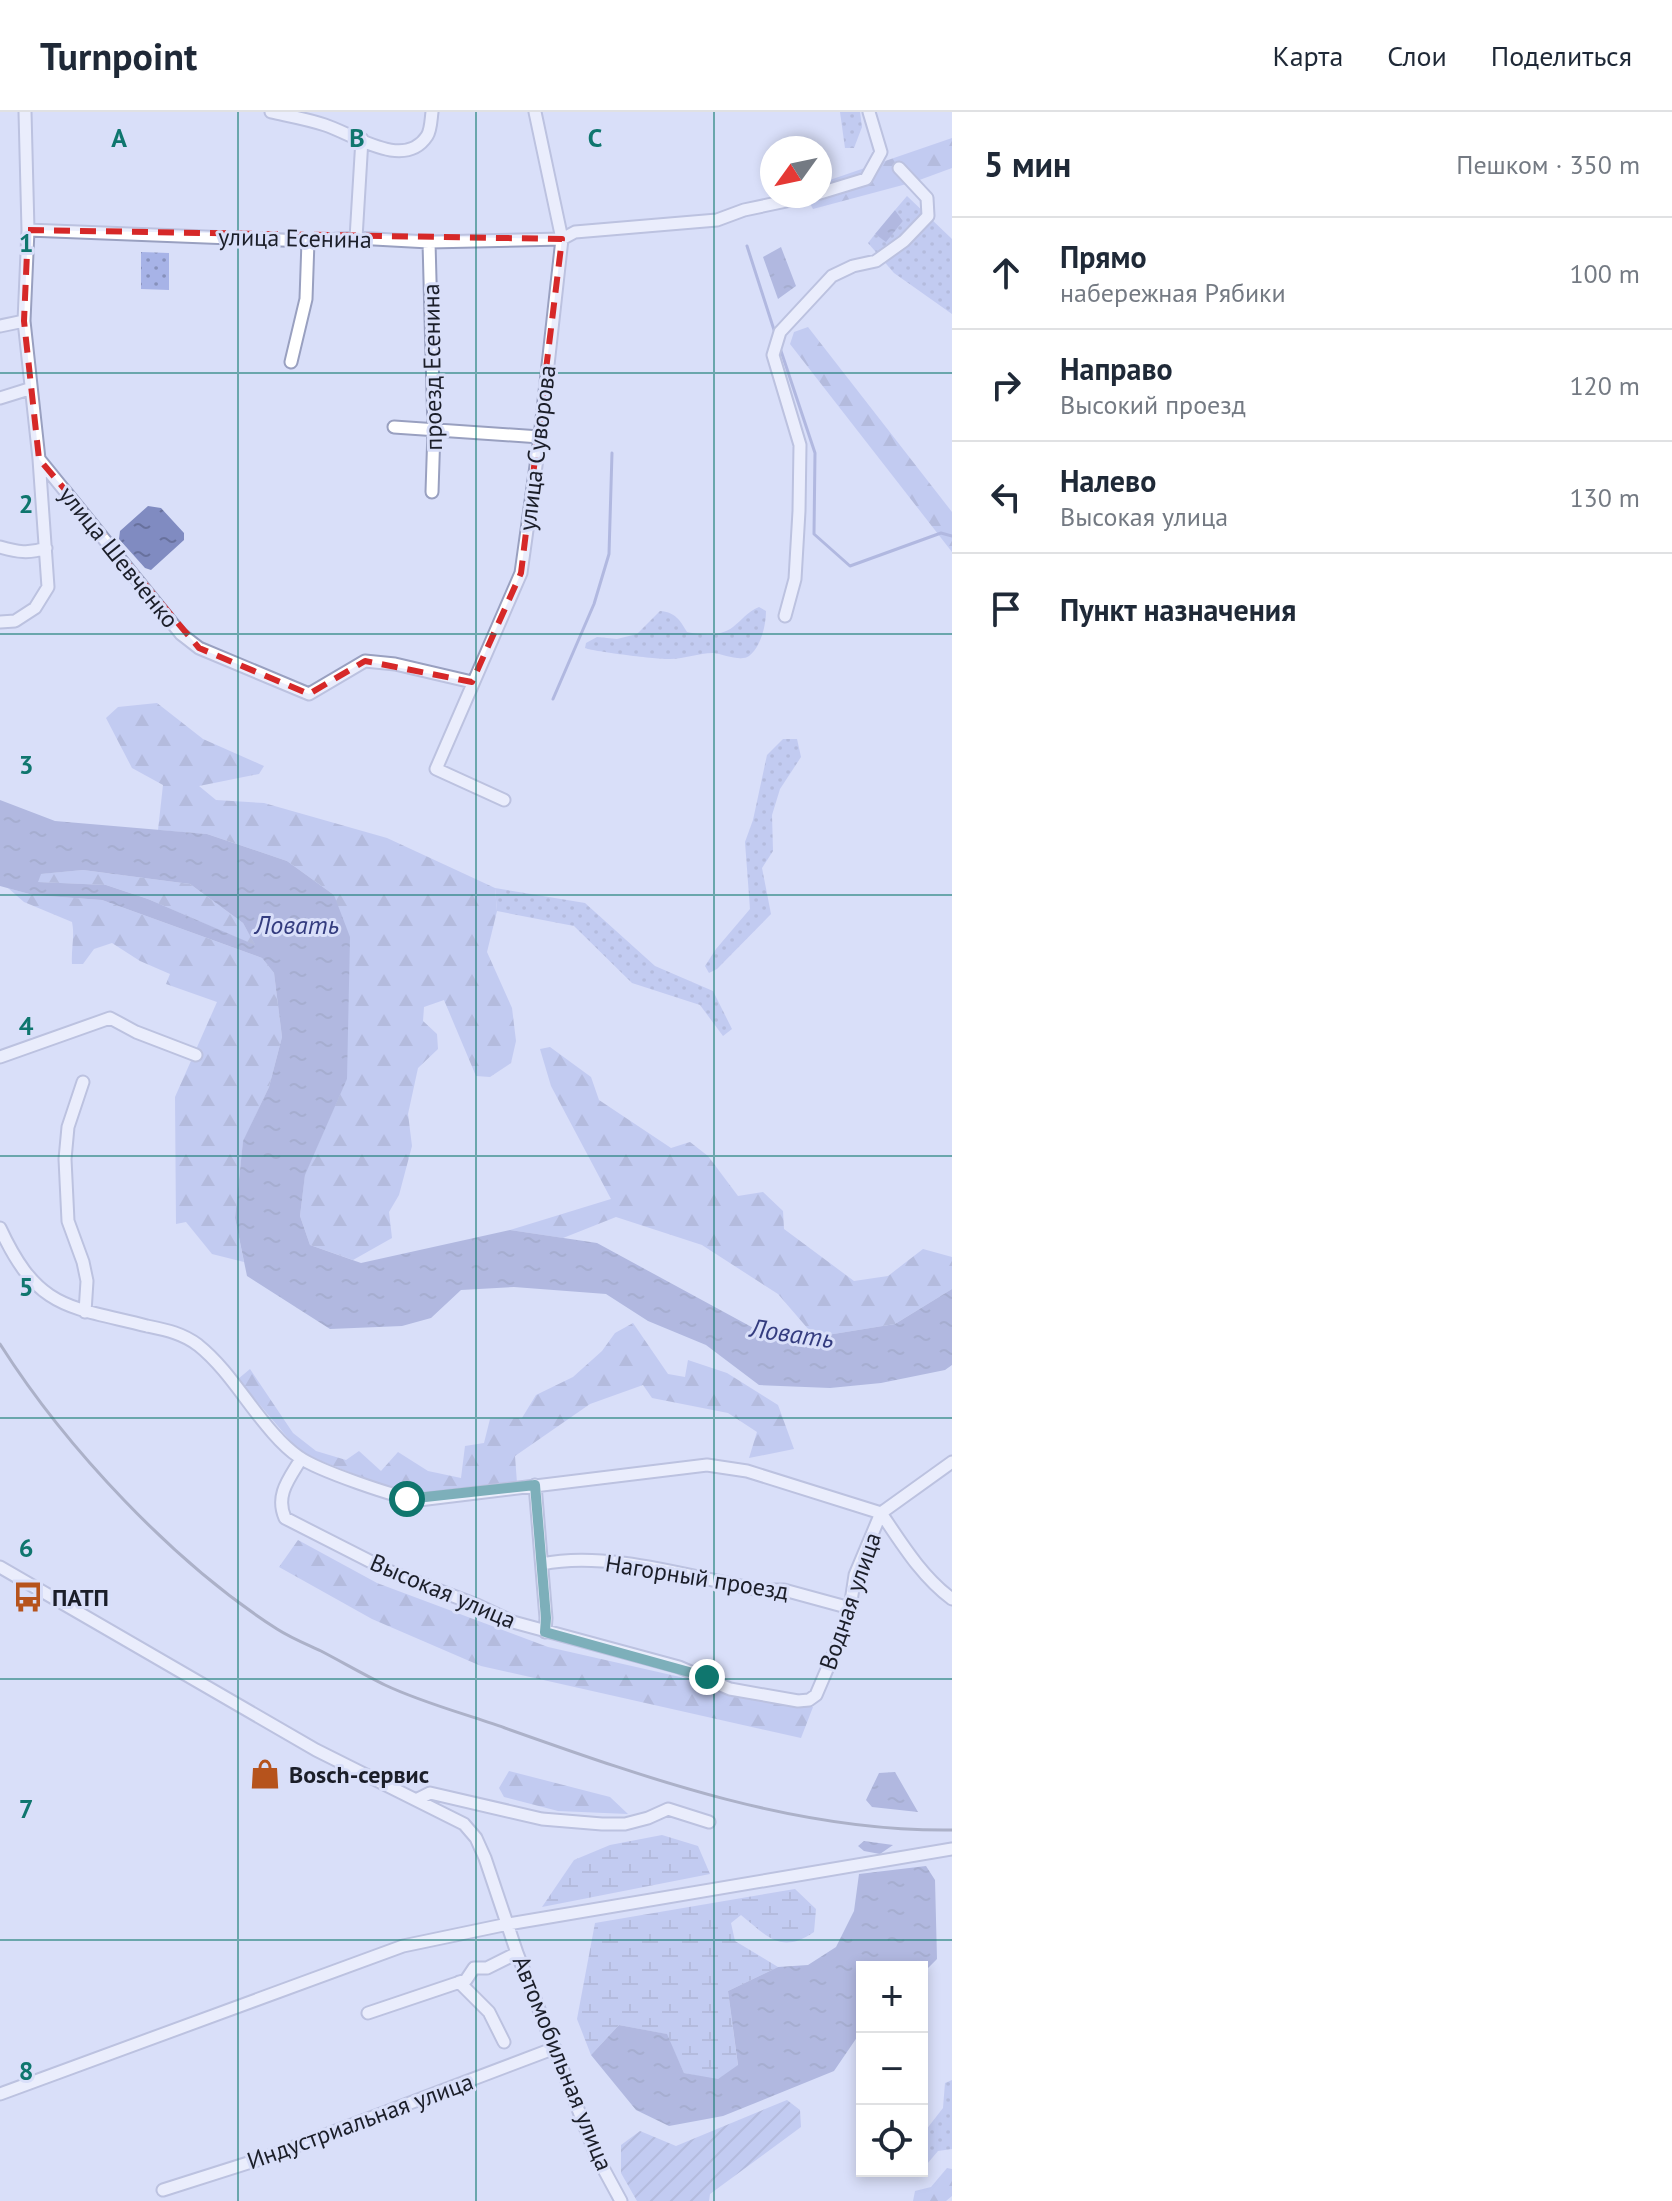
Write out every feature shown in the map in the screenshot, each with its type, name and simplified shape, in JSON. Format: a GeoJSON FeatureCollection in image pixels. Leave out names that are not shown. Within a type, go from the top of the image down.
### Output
{"type":"FeatureCollection","features":[{"type":"Feature","properties":{"kind":"street","name":"улица Шевченко"},"geometry":{"type":"LineString","coordinates":[[0,622],[15,621],[35,608],[48,587],[39,459],[24,321],[28,230],[25,112]]}},
{"type":"Feature","properties":{"kind":"street"},"geometry":{"type":"LineString","coordinates":[[271,112],[324,125],[382,149],[400,151],[416,147],[429,134],[432,112]]}},
{"type":"Feature","properties":{"kind":"street","name":"улица Суворова"},"geometry":{"type":"LineString","coordinates":[[504,800],[436,769],[521,573],[562,239],[535,112]]}},
{"type":"Feature","properties":{"kind":"street"},"geometry":{"type":"LineString","coordinates":[[832,189],[866,179],[881,152],[869,112]]}},
{"type":"Feature","properties":{"kind":"street"},"geometry":{"type":"LineString","coordinates":[[356,238],[362,139]]}},
{"type":"Feature","properties":{"kind":"street"},"geometry":{"type":"LineString","coordinates":[[785,616],[795,579],[800,445],[773,355],[778,340],[832,276],[853,266],[876,261],[904,241],[928,216],[927,198],[899,168]]}},
{"type":"Feature","properties":{"kind":"street","name":"улица Есенина"},"geometry":{"type":"LineString","coordinates":[[28,230],[308,241],[356,238],[429,242],[562,239],[575,232],[717,220],[760,207]]}},
{"type":"Feature","properties":{"kind":"street"},"geometry":{"type":"LineString","coordinates":[[291,362],[306,299],[308,241]]}},
{"type":"Feature","properties":{"kind":"street","name":"проезд Есенина"},"geometry":{"type":"LineString","coordinates":[[429,242],[434,430],[432,492]]}},
{"type":"Feature","properties":{"kind":"street"},"geometry":{"type":"LineString","coordinates":[[0,326],[24,321]]}},
{"type":"Feature","properties":{"kind":"street"},"geometry":{"type":"LineString","coordinates":[[0,398],[29,389]]}},
{"type":"Feature","properties":{"kind":"street"},"geometry":{"type":"LineString","coordinates":[[394,427],[540,437]]}},
{"type":"Feature","properties":{"kind":"street","name":"улица Шевченко"},"geometry":{"type":"LineString","coordinates":[[39,459],[181,634],[199,648],[309,694],[365,661],[395,664],[472,682]]}},
{"type":"Feature","properties":{"kind":"street"},"geometry":{"type":"LineString","coordinates":[[0,547],[25,552],[46,548]]}},
{"type":"Feature","properties":{"kind":"street"},"geometry":{"type":"LineString","coordinates":[[0,1057],[110,1018],[136,1032],[196,1055]]}},
{"type":"Feature","properties":{"kind":"street"},"geometry":{"type":"LineString","coordinates":[[83,1082],[68,1127],[65,1159],[68,1221],[87,1281],[85,1312]]}},
{"type":"Feature","properties":{"kind":"street"},"geometry":{"type":"LineString","coordinates":[[0,1228],[28,1275],[51,1298],[73,1309],[179,1333],[221,1367],[273,1433],[301,1459],[407,1499],[682,1466],[721,1465],[881,1513],[951,1465]]}},
{"type":"Feature","properties":{"kind":"street","name":"Высокая улица"},"geometry":{"type":"LineString","coordinates":[[301,1459],[281,1492],[280,1506],[285,1518],[393,1573],[513,1622],[679,1667],[730,1689],[798,1701],[809,1700]]}},
{"type":"Feature","properties":{"kind":"street"},"geometry":{"type":"LineString","coordinates":[[535,1485],[545,1632]]}},
{"type":"Feature","properties":{"kind":"street","name":"Водная улица"},"geometry":{"type":"LineString","coordinates":[[881,1513],[904,1548],[937,1588],[952,1599]]}},
{"type":"Feature","properties":{"kind":"street","name":"Водная улица"},"geometry":{"type":"LineString","coordinates":[[809,1700],[816,1695],[840,1639],[850,1608],[855,1575],[881,1513]]}},
{"type":"Feature","properties":{"kind":"street","name":"Нагорный проезд"},"geometry":{"type":"LineString","coordinates":[[542,1564],[562,1560],[612,1561],[760,1590],[784,1590],[850,1608]]}},
{"type":"Feature","properties":{"kind":"street","name":"Автомобильная улица"},"geometry":{"type":"LineString","coordinates":[[0,1567],[316,1750],[464,1824],[476,1838],[596,2155],[621,2201]]}},
{"type":"Feature","properties":{"kind":"street"},"geometry":{"type":"LineString","coordinates":[[416,1800],[430,1793],[542,1819],[602,1824],[625,1824],[668,1809],[709,1822]]}},
{"type":"Feature","properties":{"kind":"street"},"geometry":{"type":"LineString","coordinates":[[0,2094],[403,1946],[508,1924],[952,1849]]}},
{"type":"Feature","properties":{"kind":"street"},"geometry":{"type":"LineString","coordinates":[[368,2013],[466,1980],[474,1968],[487,1968],[517,1953]]}},
{"type":"Feature","properties":{"kind":"street"},"geometry":{"type":"LineString","coordinates":[[459,1982],[489,2012],[504,2042]]}},
{"type":"Feature","properties":{"kind":"street","name":"Индустриальная улица"},"geometry":{"type":"LineString","coordinates":[[163,2190],[270,2156],[555,2048]]}},
{"type":"Feature","properties":{"kind":"highlighted area"},"geometry":{"type":"Polygon","coordinates":[[[28,230],[562,239],[521,573],[472,682],[365,661],[309,694],[199,648],[39,459],[24,321],[28,230]]]}},
{"type":"Feature","properties":{"kind":"green space"},"geometry":{"type":"Polygon","coordinates":[[[840,112],[860,112],[862,127],[854,148],[845,148],[840,112]]]}},
{"type":"Feature","properties":{"kind":"green space"},"geometry":{"type":"Polygon","coordinates":[[[952,138],[952,168],[914,182],[832,204],[832,179],[952,138]]]}},
{"type":"Feature","properties":{"kind":"green space"},"geometry":{"type":"Polygon","coordinates":[[[907,196],[952,239],[952,314],[894,273],[868,243],[875,234],[886,241],[903,221],[895,210],[907,196]]]}},
{"type":"Feature","properties":{"kind":"green space"},"geometry":{"type":"Polygon","coordinates":[[[141,252],[169,253],[169,290],[141,289],[141,252]]]}},
{"type":"Feature","properties":{"kind":"green space"},"geometry":{"type":"Polygon","coordinates":[[[808,327],[952,512],[952,552],[790,344],[794,332],[808,327]]]}},
{"type":"Feature","properties":{"kind":"green space"},"geometry":{"type":"Polygon","coordinates":[[[759,607],[766,611],[764,629],[757,647],[746,658],[713,653],[664,659],[585,648],[586,643],[597,637],[617,639],[637,634],[660,611],[676,617],[687,632],[711,634],[728,630],[759,607]]]}},
{"type":"Feature","properties":{"kind":"green space"},"geometry":{"type":"Polygon","coordinates":[[[157,703],[203,739],[264,766],[259,774],[199,786],[216,800],[264,803],[387,838],[495,888],[497,911],[487,952],[512,1008],[516,1041],[511,1063],[490,1077],[476,1076],[444,1000],[424,1007],[423,1021],[437,1034],[438,1049],[418,1068],[408,1114],[412,1146],[399,1195],[389,1212],[392,1238],[353,1260],[310,1245],[300,1216],[305,1174],[347,1078],[334,895],[287,861],[207,834],[158,830],[163,785],[132,768],[106,718],[118,707],[157,703]]]}},
{"type":"Feature","properties":{"kind":"green space"},"geometry":{"type":"Polygon","coordinates":[[[783,739],[797,739],[801,757],[780,789],[772,815],[773,851],[762,868],[771,914],[717,969],[709,973],[705,966],[750,909],[745,842],[767,755],[783,739]]]}},
{"type":"Feature","properties":{"kind":"green space"},"geometry":{"type":"Polygon","coordinates":[[[83,870],[190,884],[243,923],[256,946],[148,899],[106,885],[37,882],[40,874],[83,870]]]}},
{"type":"Feature","properties":{"kind":"green space"},"geometry":{"type":"Polygon","coordinates":[[[8,888],[33,895],[102,900],[262,958],[274,973],[282,1037],[269,1087],[243,1142],[235,1218],[244,1262],[212,1254],[186,1222],[176,1224],[175,1097],[217,1002],[166,984],[170,974],[140,961],[112,943],[94,949],[83,964],[72,964],[72,922],[24,902],[8,888]]]}},
{"type":"Feature","properties":{"kind":"green space"},"geometry":{"type":"Polygon","coordinates":[[[495,888],[585,903],[655,966],[713,991],[732,1029],[723,1036],[700,1005],[632,983],[574,926],[497,911],[495,888]]]}},
{"type":"Feature","properties":{"kind":"green space"},"geometry":{"type":"Polygon","coordinates":[[[550,1047],[591,1077],[599,1100],[671,1148],[690,1142],[708,1156],[738,1196],[763,1192],[783,1211],[784,1229],[854,1281],[888,1276],[923,1249],[952,1257],[952,1289],[895,1324],[815,1337],[778,1294],[702,1245],[616,1217],[563,1238],[510,1230],[611,1199],[551,1086],[540,1049],[550,1047]]]}},
{"type":"Feature","properties":{"kind":"green space"},"geometry":{"type":"Polygon","coordinates":[[[633,1323],[668,1374],[685,1377],[688,1360],[727,1373],[778,1405],[794,1449],[749,1458],[757,1432],[728,1413],[652,1398],[643,1385],[590,1404],[515,1456],[517,1483],[422,1496],[402,1493],[306,1455],[238,1379],[250,1369],[293,1433],[316,1451],[346,1460],[359,1451],[381,1471],[398,1452],[428,1471],[461,1478],[465,1446],[484,1443],[490,1419],[522,1418],[536,1395],[573,1377],[602,1351],[615,1333],[633,1323]]]}},
{"type":"Feature","properties":{"kind":"green space"},"geometry":{"type":"Polygon","coordinates":[[[298,1540],[377,1583],[548,1647],[813,1707],[801,1738],[481,1666],[372,1619],[279,1567],[298,1540]]]}},
{"type":"Feature","properties":{"kind":"green space"},"geometry":{"type":"Polygon","coordinates":[[[509,1771],[610,1797],[628,1814],[558,1811],[504,1797],[499,1788],[509,1771]]]}},
{"type":"Feature","properties":{"kind":"green space"},"geometry":{"type":"Polygon","coordinates":[[[662,1835],[698,1846],[710,1874],[542,1907],[574,1860],[610,1845],[662,1835]]]}},
{"type":"Feature","properties":{"kind":"green space"},"geometry":{"type":"Polygon","coordinates":[[[795,1889],[816,1909],[814,1932],[802,1939],[792,1942],[775,1940],[741,1915],[731,1923],[735,1941],[778,1967],[728,1991],[738,2066],[717,2080],[684,2073],[666,2034],[619,2025],[591,2055],[577,2019],[595,1923],[795,1889]]]}},
{"type":"Feature","properties":{"kind":"green space"},"geometry":{"type":"Polygon","coordinates":[[[952,2080],[952,2149],[938,2151],[928,2163],[928,2127],[943,2108],[945,2083],[952,2080]]]}},
{"type":"Feature","properties":{"kind":"green space"},"geometry":{"type":"Polygon","coordinates":[[[787,2100],[800,2110],[801,2127],[710,2194],[709,2201],[637,2201],[621,2173],[621,2145],[640,2131],[676,2146],[787,2100]]]}},
{"type":"Feature","properties":{"kind":"green space"},"geometry":{"type":"Polygon","coordinates":[[[947,2168],[952,2169],[952,2196],[946,2201],[913,2201],[915,2191],[931,2187],[947,2168]]]}},
{"type":"Feature","properties":{"kind":"water"},"geometry":{"type":"Polygon","coordinates":[[[895,210],[903,221],[886,242],[875,234],[895,210]]]}},
{"type":"Feature","properties":{"kind":"water"},"geometry":{"type":"Polygon","coordinates":[[[781,247],[796,286],[778,299],[763,257],[781,247]]]}},
{"type":"Feature","properties":{"kind":"water"},"geometry":{"type":"Polygon","coordinates":[[[148,506],[161,508],[184,533],[184,540],[151,570],[145,568],[119,539],[120,531],[148,506]]]}},
{"type":"Feature","properties":{"kind":"water","name":"Ловать"},"geometry":{"type":"Polygon","coordinates":[[[0,800],[55,821],[207,834],[287,861],[334,895],[350,937],[347,1079],[305,1175],[300,1216],[310,1245],[361,1263],[510,1230],[597,1243],[768,1336],[815,1337],[895,1324],[952,1289],[952,1365],[945,1370],[881,1383],[830,1388],[759,1385],[706,1345],[648,1321],[606,1294],[514,1287],[461,1290],[431,1318],[402,1326],[330,1329],[247,1276],[235,1218],[243,1141],[269,1087],[282,1037],[274,973],[262,958],[102,900],[33,895],[0,886],[0,800]],[[83,870],[41,874],[38,882],[106,885],[148,899],[255,945],[243,923],[190,884],[83,870]]]}},
{"type":"Feature","properties":{"kind":"water"},"geometry":{"type":"Polygon","coordinates":[[[895,1772],[918,1812],[872,1807],[866,1800],[879,1773],[895,1772]]]}},
{"type":"Feature","properties":{"kind":"water"},"geometry":{"type":"Polygon","coordinates":[[[864,1841],[893,1845],[880,1854],[864,1851],[858,1846],[864,1841]]]}},
{"type":"Feature","properties":{"kind":"water"},"geometry":{"type":"Polygon","coordinates":[[[926,1866],[935,1880],[937,1959],[928,1968],[928,1961],[856,1961],[856,2039],[834,2071],[723,2116],[669,2126],[636,2110],[591,2055],[619,2025],[667,2034],[684,2073],[718,2079],[738,2065],[728,1991],[778,1967],[808,1965],[836,1947],[854,1911],[859,1874],[926,1866]]]}},
{"type":"Feature","properties":{"kind":"waterway"},"geometry":{"type":"LineString","coordinates":[[747,246],[775,333]]}},
{"type":"Feature","properties":{"kind":"waterway"},"geometry":{"type":"LineString","coordinates":[[780,348],[815,453],[814,534],[850,566],[941,533],[952,536]]}},
{"type":"Feature","properties":{"kind":"waterway"},"geometry":{"type":"LineString","coordinates":[[553,699],[594,604],[609,554],[612,453]]}},
{"type":"Feature","properties":{"kind":"railway"},"geometry":{"type":"LineString","coordinates":[[0,1344],[89,1462],[161,1537],[238,1602],[277,1629],[377,1681],[429,1703],[614,1766],[725,1799],[837,1822],[952,1830]]}},
{"type":"Feature","properties":{"kind":"place","name":"ПАТП"},"geometry":{"type":"Point","coordinates":[28,1597]}},
{"type":"Feature","properties":{"kind":"place","name":"Bosch-сервис"},"geometry":{"type":"Point","coordinates":[265,1774]}},
{"type":"Feature","properties":{"kind":"route"},"geometry":{"type":"LineString","coordinates":[[407,1499],[535,1485],[545,1632],[707,1677]]}}]}
